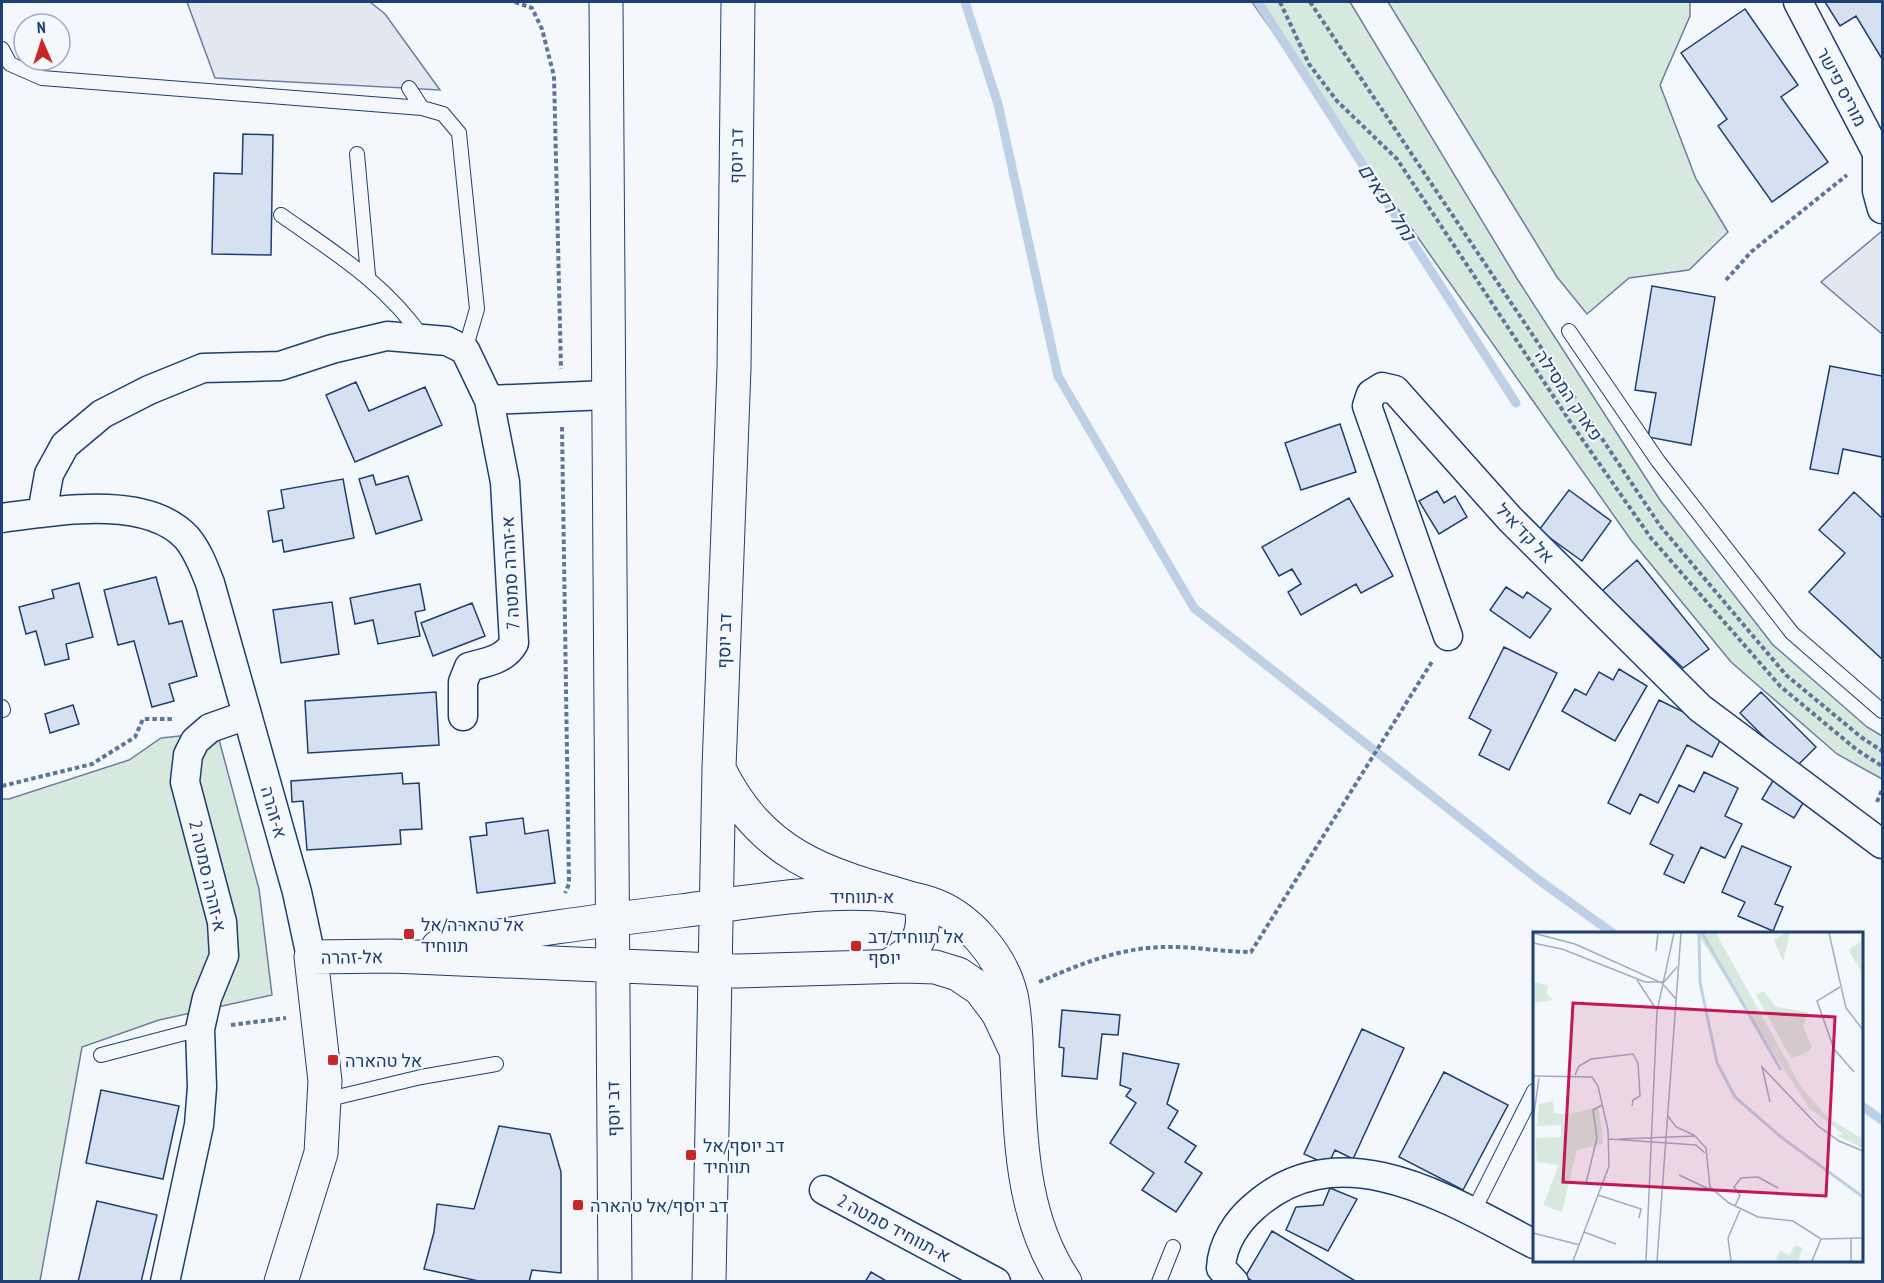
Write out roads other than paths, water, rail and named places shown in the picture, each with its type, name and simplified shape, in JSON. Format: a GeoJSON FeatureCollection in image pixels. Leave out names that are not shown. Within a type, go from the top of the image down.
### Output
{"type":"FeatureCollection","features":[{"type":"Feature","properties":{"kind":"main road","name":"דב יוסף"},"geometry":{"type":"LineString","coordinates":[[709,1281],[718,768],[734,368],[738,2]]}},
{"type":"Feature","properties":{"kind":"main road","name":"דב יוסף"},"geometry":{"type":"LineString","coordinates":[[602,9],[608,395],[615,1281]]}},
{"type":"Feature","properties":{"kind":"main road"},"geometry":{"type":"LineString","coordinates":[[718,768],[746,814],[765,835],[785,850],[847,879],[920,901],[924,926],[918,942],[906,956],[888,966]]}},
{"type":"Feature","properties":{"kind":"main road","name":"א-תווחיד"},"geometry":{"type":"LineString","coordinates":[[612,920],[792,897],[864,894],[887,894],[920,901],[950,913],[976,936],[997,962],[1011,995],[1026,1184],[1037,1226],[1053,1264],[1065,1281]]}},
{"type":"Feature","properties":{"kind":"main road"},"geometry":{"type":"LineString","coordinates":[[392,956],[557,927],[612,920]]}},
{"type":"Feature","properties":{"kind":"main road"},"geometry":{"type":"LineString","coordinates":[[392,956],[527,964],[716,970]]}},
{"type":"Feature","properties":{"kind":"main road","name":"אל-זהרה"},"geometry":{"type":"LineString","coordinates":[[311,957],[392,956]]}},
{"type":"Feature","properties":{"kind":"main road","name":"א-זהרה"},"geometry":{"type":"LineString","coordinates":[[281,1281],[321,1153],[324,1101],[311,957]]}},
{"type":"Feature","properties":{"kind":"main road","name":"א-תווחיד"},"geometry":{"type":"LineString","coordinates":[[716,970],[935,967],[967,979],[993,1005],[1016,1051]]}},
{"type":"Feature","properties":{"kind":"street","name":"מוריס פישר"},"geometry":{"type":"LineString","coordinates":[[1798,2],[1877,153],[1877,191],[1882,209]]}},
{"type":"Feature","properties":{"kind":"street"},"geometry":{"type":"LineString","coordinates":[[42,513],[50,474],[65,445],[102,414],[149,390],[203,368],[280,366],[332,349],[387,336],[447,341],[465,350]]}},
{"type":"Feature","properties":{"kind":"street","name":"א-זהרה סמטה 7"},"geometry":{"type":"LineString","coordinates":[[463,716],[463,682],[469,667],[499,658],[510,652],[514,643],[505,482],[489,400],[465,350]]}},
{"type":"Feature","properties":{"kind":"street","name":"אל קד'איל"},"geometry":{"type":"LineString","coordinates":[[1448,636],[1367,406],[1371,394],[1382,387],[1395,390],[1510,519],[1700,708],[1882,844]]}},
{"type":"Feature","properties":{"kind":"street"},"geometry":{"type":"LineString","coordinates":[[489,400],[608,395]]}},
{"type":"Feature","properties":{"kind":"street","name":"א-זהרה"},"geometry":{"type":"LineString","coordinates":[[2,518],[105,509],[135,512],[164,520],[187,538],[201,561],[210,583],[297,892],[311,957]]}},
{"type":"Feature","properties":{"kind":"street","name":"א-זהרה סמטה 2"},"geometry":{"type":"LineString","coordinates":[[165,1281],[200,1125],[202,1087],[200,1029],[207,998],[224,956],[222,921],[185,782],[188,755],[195,741],[210,728],[247,715]]}},
{"type":"Feature","properties":{"kind":"street"},"geometry":{"type":"LineString","coordinates":[[1234,1281],[1221,1268],[1221,1253],[1246,1214],[1273,1190],[1299,1179],[1349,1172],[1388,1176],[1442,1196],[1533,1243]]}},
{"type":"Feature","properties":{"kind":"street","name":"א-תווחיד סמטה 2"},"geometry":{"type":"LineString","coordinates":[[824,1190],[996,1281]]}},
{"type":"Feature","properties":{"kind":"lane"},"geometry":{"type":"LineString","coordinates":[[2,49],[10,64],[42,78],[422,108],[443,114],[459,133],[477,309],[465,350]]}},
{"type":"Feature","properties":{"kind":"lane"},"geometry":{"type":"LineString","coordinates":[[409,88],[422,108]]}},
{"type":"Feature","properties":{"kind":"lane"},"geometry":{"type":"LineString","coordinates":[[357,154],[368,276]]}},
{"type":"Feature","properties":{"kind":"lane"},"geometry":{"type":"LineString","coordinates":[[281,215],[368,276],[405,310],[424,339]]}},
{"type":"Feature","properties":{"kind":"lane"},"geometry":{"type":"LineString","coordinates":[[1569,331],[1658,461],[1792,633],[1882,711]]}},
{"type":"Feature","properties":{"kind":"lane"},"geometry":{"type":"LineString","coordinates":[[101,1055],[200,1029]]}},
{"type":"Feature","properties":{"kind":"lane"},"geometry":{"type":"LineString","coordinates":[[324,1101],[421,1077],[496,1064]]}},
{"type":"Feature","properties":{"kind":"lane"},"geometry":{"type":"LineString","coordinates":[[1473,1212],[1533,1093]]}},
{"type":"Feature","properties":{"kind":"lane"},"geometry":{"type":"LineString","coordinates":[[1159,1281],[1173,1247]]}},
{"type":"Feature","properties":{"kind":"waterway"},"geometry":{"type":"LineString","coordinates":[[965,2],[998,104],[1058,376],[1194,608],[1540,881],[1611,932]]}},
{"type":"Feature","properties":{"kind":"waterway","name":"נחל רפאים"},"geometry":{"type":"LineString","coordinates":[[1258,2],[1516,403]]}},
{"type":"Feature","properties":{"kind":"waterway"},"geometry":{"type":"LineString","coordinates":[[1863,1107],[1882,1120]]}},
{"type":"Feature","properties":{"kind":"place","name":"אל טהארה/אל תווחיד"},"geometry":{"type":"Point","coordinates":[409,934]}},
{"type":"Feature","properties":{"kind":"place","name":"אל תווחיד/דב יוסף"},"geometry":{"type":"Point","coordinates":[856,946]}},
{"type":"Feature","properties":{"kind":"place","name":"אל טהארה"},"geometry":{"type":"Point","coordinates":[333,1060]}},
{"type":"Feature","properties":{"kind":"place","name":"דב יוסף/אל תווחיד"},"geometry":{"type":"Point","coordinates":[691,1155]}},
{"type":"Feature","properties":{"kind":"place","name":"דב יוסף/אל טהארה"},"geometry":{"type":"Point","coordinates":[578,1205]}}]}
